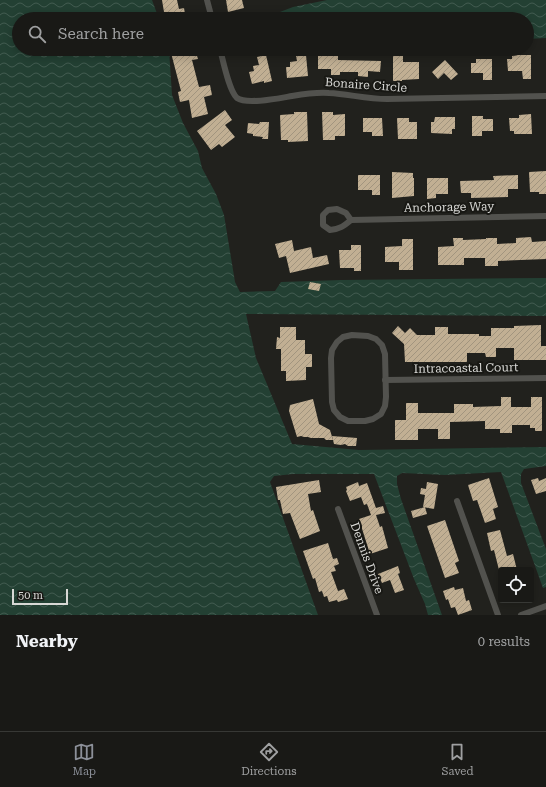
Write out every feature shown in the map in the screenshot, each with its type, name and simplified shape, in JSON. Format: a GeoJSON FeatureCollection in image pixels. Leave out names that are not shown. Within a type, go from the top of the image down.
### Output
{"type":"FeatureCollection","features":[{"type":"Feature","properties":{"kind":"street"},"geometry":{"type":"LineString","coordinates":[[207,0],[210,12]]}},
{"type":"Feature","properties":{"kind":"street","name":"Bonaire Circle"},"geometry":{"type":"LineString","coordinates":[[222,56],[232,91],[238,98],[246,101],[311,93],[327,93],[387,100],[546,96]]}},
{"type":"Feature","properties":{"kind":"street","name":"Anchorage Way"},"geometry":{"type":"LineString","coordinates":[[352,220],[346,213],[337,209],[328,210],[323,215],[323,224],[330,230],[338,230],[352,220],[546,216]]}},
{"type":"Feature","properties":{"kind":"street"},"geometry":{"type":"LineString","coordinates":[[352,335],[368,336],[376,339],[382,345],[385,354],[385,380],[385,406],[380,414],[373,419],[365,421],[348,421],[340,417],[334,410],[332,402],[331,358],[332,350],[337,342],[343,337],[352,335]]}},
{"type":"Feature","properties":{"kind":"street","name":"Intracoastal Court"},"geometry":{"type":"LineString","coordinates":[[385,380],[546,378]]}},
{"type":"Feature","properties":{"kind":"street"},"geometry":{"type":"LineString","coordinates":[[457,502],[498,615]]}},
{"type":"Feature","properties":{"kind":"street","name":"Dennis Drive"},"geometry":{"type":"LineString","coordinates":[[338,509],[377,615]]}},
{"type":"Feature","properties":{"kind":"street"},"geometry":{"type":"LineString","coordinates":[[521,615],[546,606]]}},
{"type":"Feature","properties":{"kind":"water"},"geometry":{"type":"Polygon","coordinates":[[[0,0],[152,0],[156,12],[12,12],[12,56],[169,56],[172,95],[183,123],[198,151],[202,168],[216,194],[224,215],[235,282],[240,292],[275,291],[281,282],[546,278],[546,316],[246,314],[256,358],[292,444],[359,450],[546,447],[546,466],[524,469],[521,474],[521,483],[546,549],[546,587],[543,588],[501,472],[445,475],[402,473],[397,476],[397,484],[401,499],[442,615],[428,615],[374,474],[293,474],[274,476],[270,482],[318,615],[0,615],[0,0]]]}},
{"type":"Feature","properties":{"kind":"water"},"geometry":{"type":"Polygon","coordinates":[[[327,0],[546,0],[546,38],[534,39],[534,12],[280,12],[293,7],[327,0]]]}},
{"type":"Feature","properties":{"kind":"building"},"geometry":{"type":"Polygon","coordinates":[[[162,0],[177,0],[179,9],[184,8],[185,12],[164,12],[162,0]]]}},
{"type":"Feature","properties":{"kind":"building"},"geometry":{"type":"Polygon","coordinates":[[[226,0],[242,0],[244,8],[228,12],[226,0]]]}},
{"type":"Feature","properties":{"kind":"building"},"geometry":{"type":"Polygon","coordinates":[[[172,56],[197,56],[198,59],[192,60],[199,87],[210,85],[212,95],[204,97],[208,114],[192,118],[189,100],[180,102],[178,92],[181,91],[172,56]]]}},
{"type":"Feature","properties":{"kind":"building"},"geometry":{"type":"Polygon","coordinates":[[[266,56],[272,81],[252,84],[249,72],[254,71],[253,66],[259,65],[257,57],[266,56]]]}},
{"type":"Feature","properties":{"kind":"building"},"geometry":{"type":"Polygon","coordinates":[[[296,56],[306,56],[308,76],[287,78],[286,67],[290,67],[290,62],[297,61],[296,56]]]}},
{"type":"Feature","properties":{"kind":"building"},"geometry":{"type":"Polygon","coordinates":[[[318,56],[338,56],[338,60],[381,61],[380,72],[368,71],[368,77],[358,76],[358,72],[340,72],[340,75],[331,75],[331,69],[318,69],[318,56]]]}},
{"type":"Feature","properties":{"kind":"building"},"geometry":{"type":"Polygon","coordinates":[[[393,56],[403,56],[403,62],[419,62],[419,79],[393,81],[393,56]]]}},
{"type":"Feature","properties":{"kind":"building"},"geometry":{"type":"Polygon","coordinates":[[[512,56],[531,56],[531,79],[523,79],[522,71],[508,71],[507,59],[512,59],[512,56]]]}},
{"type":"Feature","properties":{"kind":"building"},"geometry":{"type":"Polygon","coordinates":[[[476,59],[492,59],[492,80],[483,80],[483,73],[471,73],[471,63],[476,63],[476,59]]]}},
{"type":"Feature","properties":{"kind":"building"},"geometry":{"type":"Polygon","coordinates":[[[445,60],[458,74],[451,80],[444,73],[438,79],[432,72],[445,60]]]}},
{"type":"Feature","properties":{"kind":"building"},"geometry":{"type":"Polygon","coordinates":[[[225,110],[232,120],[225,125],[235,137],[222,147],[219,144],[211,150],[197,131],[225,110]]]}},
{"type":"Feature","properties":{"kind":"building"},"geometry":{"type":"Polygon","coordinates":[[[294,112],[307,112],[308,141],[288,142],[288,140],[281,140],[280,115],[294,114],[294,112]]]}},
{"type":"Feature","properties":{"kind":"building"},"geometry":{"type":"Polygon","coordinates":[[[322,112],[333,112],[333,115],[345,114],[345,136],[335,136],[335,140],[323,140],[322,112]]]}},
{"type":"Feature","properties":{"kind":"building"},"geometry":{"type":"Polygon","coordinates":[[[531,114],[532,134],[514,134],[514,131],[510,131],[509,118],[519,118],[519,115],[531,114]]]}},
{"type":"Feature","properties":{"kind":"building"},"geometry":{"type":"Polygon","coordinates":[[[472,116],[483,116],[483,119],[493,119],[493,131],[482,131],[482,136],[472,136],[472,116]]]}},
{"type":"Feature","properties":{"kind":"building"},"geometry":{"type":"Polygon","coordinates":[[[435,117],[455,117],[455,129],[452,129],[452,134],[431,133],[431,122],[434,122],[435,117]]]}},
{"type":"Feature","properties":{"kind":"building"},"geometry":{"type":"Polygon","coordinates":[[[363,118],[382,118],[383,136],[372,136],[372,132],[363,132],[363,118]]]}},
{"type":"Feature","properties":{"kind":"building"},"geometry":{"type":"Polygon","coordinates":[[[397,118],[409,118],[409,122],[417,122],[417,139],[398,139],[397,118]]]}},
{"type":"Feature","properties":{"kind":"building"},"geometry":{"type":"Polygon","coordinates":[[[260,122],[269,122],[268,139],[262,139],[263,137],[253,136],[253,134],[247,133],[248,123],[259,124],[260,122]]]}},
{"type":"Feature","properties":{"kind":"building"},"geometry":{"type":"Polygon","coordinates":[[[546,171],[546,194],[530,192],[529,172],[546,171]]]}},
{"type":"Feature","properties":{"kind":"building"},"geometry":{"type":"Polygon","coordinates":[[[392,172],[413,173],[414,196],[392,198],[392,172]]]}},
{"type":"Feature","properties":{"kind":"building"},"geometry":{"type":"Polygon","coordinates":[[[358,175],[380,175],[380,195],[372,195],[372,190],[358,190],[358,175]]]}},
{"type":"Feature","properties":{"kind":"building"},"geometry":{"type":"Polygon","coordinates":[[[518,175],[518,189],[508,189],[508,197],[471,198],[471,193],[461,193],[460,181],[494,180],[493,176],[518,175]]]}},
{"type":"Feature","properties":{"kind":"building"},"geometry":{"type":"Polygon","coordinates":[[[427,178],[448,178],[448,194],[436,194],[436,198],[427,199],[427,178]]]}},
{"type":"Feature","properties":{"kind":"building"},"geometry":{"type":"Polygon","coordinates":[[[531,237],[532,242],[546,241],[546,259],[498,261],[498,266],[485,266],[485,258],[464,258],[464,265],[438,265],[438,247],[454,246],[453,238],[463,238],[463,240],[497,238],[497,244],[516,243],[516,238],[531,237]]]}},
{"type":"Feature","properties":{"kind":"building"},"geometry":{"type":"Polygon","coordinates":[[[402,239],[413,239],[413,270],[399,270],[399,262],[385,262],[385,247],[402,246],[402,239]]]}},
{"type":"Feature","properties":{"kind":"building"},"geometry":{"type":"Polygon","coordinates":[[[292,240],[294,251],[311,247],[313,258],[327,255],[329,264],[290,273],[286,256],[279,258],[275,244],[292,240]]]}},
{"type":"Feature","properties":{"kind":"building"},"geometry":{"type":"Polygon","coordinates":[[[351,245],[361,245],[361,271],[354,271],[354,268],[340,268],[339,250],[351,250],[351,245]]]}},
{"type":"Feature","properties":{"kind":"building"},"geometry":{"type":"Polygon","coordinates":[[[310,282],[321,284],[319,291],[308,289],[310,282]]]}},
{"type":"Feature","properties":{"kind":"building"},"geometry":{"type":"Polygon","coordinates":[[[541,325],[541,346],[546,346],[546,360],[514,360],[514,348],[496,348],[496,357],[486,357],[485,353],[467,353],[467,362],[405,362],[404,344],[392,333],[398,326],[405,333],[410,328],[417,335],[435,335],[435,327],[448,327],[448,334],[479,334],[479,336],[491,336],[491,328],[514,328],[514,326],[541,325]]]}},
{"type":"Feature","properties":{"kind":"building"},"geometry":{"type":"Polygon","coordinates":[[[280,327],[296,327],[296,340],[305,340],[305,354],[312,354],[312,367],[306,367],[306,380],[286,381],[286,371],[281,371],[281,349],[276,349],[277,337],[280,338],[280,327]]]}},
{"type":"Feature","properties":{"kind":"building"},"geometry":{"type":"Polygon","coordinates":[[[501,397],[511,397],[511,407],[531,407],[531,397],[542,397],[542,431],[535,431],[535,428],[530,428],[530,425],[512,425],[512,433],[500,433],[500,429],[485,429],[485,421],[450,422],[450,439],[438,439],[438,429],[418,429],[418,440],[395,440],[395,420],[406,420],[406,403],[418,403],[418,413],[454,413],[454,404],[473,404],[473,407],[501,406],[501,397]]]}},
{"type":"Feature","properties":{"kind":"building"},"geometry":{"type":"Polygon","coordinates":[[[313,399],[319,424],[330,430],[333,440],[301,436],[297,437],[289,411],[290,405],[313,399]]]}},
{"type":"Feature","properties":{"kind":"building"},"geometry":{"type":"Polygon","coordinates":[[[332,436],[357,438],[356,446],[334,444],[332,436]]]}},
{"type":"Feature","properties":{"kind":"building"},"geometry":{"type":"Polygon","coordinates":[[[489,478],[498,507],[493,509],[496,519],[485,523],[477,500],[473,501],[468,485],[489,478]]]}},
{"type":"Feature","properties":{"kind":"building"},"geometry":{"type":"Polygon","coordinates":[[[538,478],[539,481],[546,478],[546,491],[536,494],[531,480],[538,478]]]}},
{"type":"Feature","properties":{"kind":"building"},"geometry":{"type":"Polygon","coordinates":[[[319,480],[321,492],[308,494],[311,511],[313,510],[320,531],[300,539],[290,513],[283,514],[280,500],[278,500],[276,487],[319,480]]]}},
{"type":"Feature","properties":{"kind":"building"},"geometry":{"type":"Polygon","coordinates":[[[358,482],[359,486],[367,483],[376,508],[383,506],[385,513],[376,515],[380,527],[382,526],[388,548],[370,554],[359,519],[371,515],[367,504],[364,505],[361,497],[350,501],[346,491],[346,487],[358,482]]]}},
{"type":"Feature","properties":{"kind":"building"},"geometry":{"type":"Polygon","coordinates":[[[427,482],[438,484],[434,509],[423,507],[425,495],[420,494],[421,488],[426,489],[427,482]]]}},
{"type":"Feature","properties":{"kind":"building"},"geometry":{"type":"Polygon","coordinates":[[[425,507],[427,514],[413,518],[411,511],[425,507]]]}},
{"type":"Feature","properties":{"kind":"building"},"geometry":{"type":"Polygon","coordinates":[[[445,520],[459,561],[455,563],[459,573],[445,578],[427,526],[445,520]]]}},
{"type":"Feature","properties":{"kind":"building"},"geometry":{"type":"Polygon","coordinates":[[[500,530],[507,556],[513,554],[516,567],[498,567],[494,550],[491,551],[487,533],[500,530]]]}},
{"type":"Feature","properties":{"kind":"building"},"geometry":{"type":"Polygon","coordinates":[[[328,543],[333,559],[337,558],[339,564],[334,566],[336,571],[331,572],[338,591],[344,589],[348,599],[338,602],[337,600],[329,602],[327,596],[324,597],[322,591],[319,592],[315,578],[313,579],[303,551],[328,543]]]}},
{"type":"Feature","properties":{"kind":"building"},"geometry":{"type":"Polygon","coordinates":[[[398,566],[400,573],[398,574],[404,590],[395,593],[390,580],[382,583],[378,574],[398,566]]]}},
{"type":"Feature","properties":{"kind":"building"},"geometry":{"type":"Polygon","coordinates":[[[454,587],[455,590],[463,588],[466,601],[469,600],[472,610],[458,615],[455,607],[451,608],[443,591],[454,587]]]}}]}
